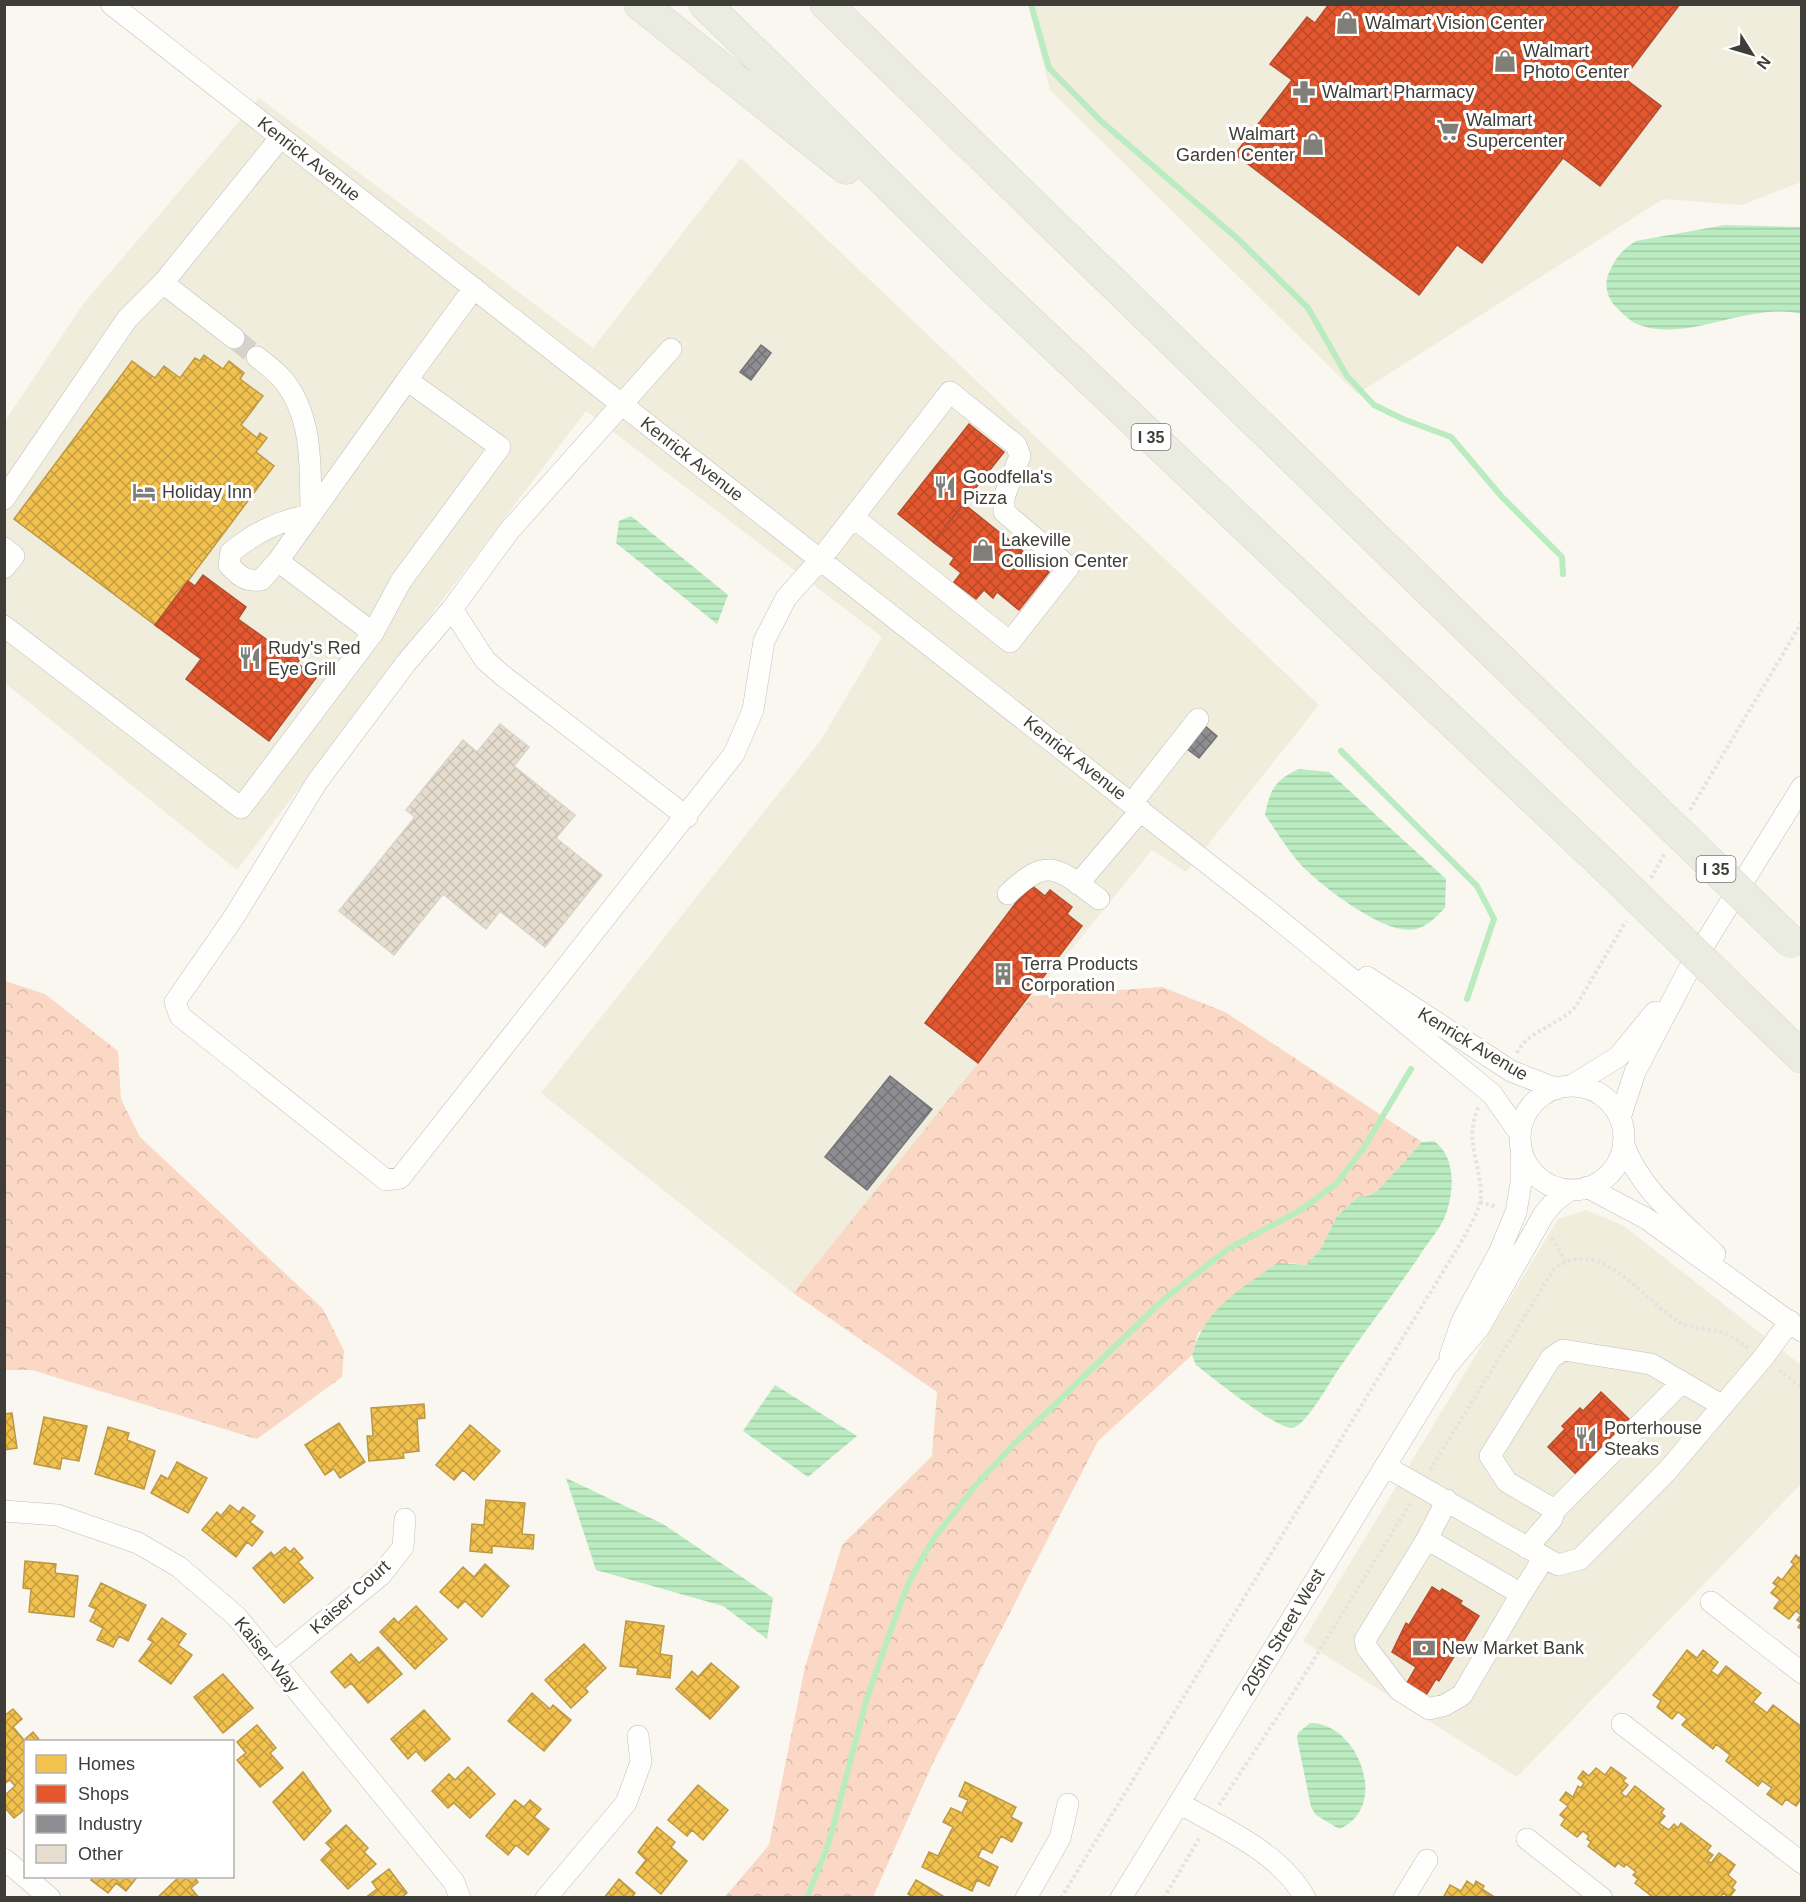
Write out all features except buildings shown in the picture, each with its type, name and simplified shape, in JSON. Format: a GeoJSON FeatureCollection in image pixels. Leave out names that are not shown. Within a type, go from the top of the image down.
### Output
{"type":"FeatureCollection","features":[{"type":"Feature","properties":{"kind":"highway"},"geometry":{"type":"LineString","coordinates":[[640,4],[980,275]]}},
{"type":"Feature","properties":{"kind":"highway","name":"I 35"},"geometry":{"type":"LineString","coordinates":[[705,4],[980,275],[1603,864],[1802,1057]]}},
{"type":"Feature","properties":{"kind":"highway","name":"I 35"},"geometry":{"type":"LineString","coordinates":[[826,4],[1796,947]]}},
{"type":"Feature","properties":{"kind":"street","name":"Kenrick Avenue"},"geometry":{"type":"LineString","coordinates":[[111,4],[1272,914],[1492,1094],[1521,1142]]}},
{"type":"Feature","properties":{"kind":"street"},"geometry":{"type":"LineString","coordinates":[[4,499],[127,319],[163,283],[281,137]]}},
{"type":"Feature","properties":{"kind":"street"},"geometry":{"type":"LineString","coordinates":[[163,283],[234,338]]}},
{"type":"Feature","properties":{"kind":"street"},"geometry":{"type":"LineString","coordinates":[[311,515],[287,519],[250,537],[231,552],[229,565],[238,575],[249,581],[261,580],[278,561],[474,288]]}},
{"type":"Feature","properties":{"kind":"street"},"geometry":{"type":"LineString","coordinates":[[671,349],[509,531],[453,609],[406,663],[317,782],[234,917],[175,1002],[180,1016],[386,1180],[400,1178],[687,817],[734,754],[753,710],[764,641],[786,598],[820,560],[853,517],[950,392],[1016,445],[1020,456],[1004,497],[1004,512],[1069,567],[1010,642],[853,517]]}},
{"type":"Feature","properties":{"kind":"street"},"geometry":{"type":"LineString","coordinates":[[257,357],[284,380],[298,402],[306,433],[310,466],[311,515]]}},
{"type":"Feature","properties":{"kind":"street"},"geometry":{"type":"LineString","coordinates":[[4,626],[241,808],[373,633],[401,581],[500,447],[407,380]]}},
{"type":"Feature","properties":{"kind":"street"},"geometry":{"type":"LineString","coordinates":[[4,548],[14,556],[4,568]]}},
{"type":"Feature","properties":{"kind":"street"},"geometry":{"type":"LineString","coordinates":[[278,561],[373,633]]}},
{"type":"Feature","properties":{"kind":"street"},"geometry":{"type":"LineString","coordinates":[[453,609],[485,660],[687,817]]}},
{"type":"Feature","properties":{"kind":"street"},"geometry":{"type":"LineString","coordinates":[[1078,884],[1198,720]]}},
{"type":"Feature","properties":{"kind":"street"},"geometry":{"type":"LineString","coordinates":[[1620,1118],[1635,1072],[1689,969],[1802,787]]}},
{"type":"Feature","properties":{"kind":"street"},"geometry":{"type":"LineString","coordinates":[[1008,894],[1027,875],[1058,869],[1099,899]]}},
{"type":"Feature","properties":{"kind":"street","name":"Kenrick Avenue"},"geometry":{"type":"LineString","coordinates":[[1272,914],[1511,1071],[1564,1088]]}},
{"type":"Feature","properties":{"kind":"street"},"geometry":{"type":"LineString","coordinates":[[1385,1466],[1558,1565],[1580,1559],[1668,1470],[1796,1326],[1647,1219],[1578,1189],[1548,1185],[1536,1176],[1521,1142],[1524,1119],[1532,1106],[1543,1095],[1564,1088],[1618,1057],[1689,969]]}},
{"type":"Feature","properties":{"kind":"street"},"geometry":{"type":"LineString","coordinates":[[1564,1088],[1587,1089],[1600,1095],[1612,1105],[1620,1118],[1623,1143],[1628,1157],[1650,1192],[1770,1306]]}},
{"type":"Feature","properties":{"kind":"street","name":"205th Street West"},"geometry":{"type":"LineString","coordinates":[[1446,1368],[1462,1321],[1500,1251],[1516,1212],[1521,1184],[1521,1142]]}},
{"type":"Feature","properties":{"kind":"street"},"geometry":{"type":"LineString","coordinates":[[1578,1189],[1606,1177],[1617,1164],[1623,1143]]}},
{"type":"Feature","properties":{"kind":"street","name":"205th Street West"},"geometry":{"type":"LineString","coordinates":[[1121,1898],[1446,1368],[1479,1328],[1544,1214],[1554,1201],[1578,1189]]}},
{"type":"Feature","properties":{"kind":"street"},"geometry":{"type":"LineString","coordinates":[[1555,1510],[1507,1482],[1490,1455],[1551,1358],[1563,1350],[1651,1364],[1723,1406]]}},
{"type":"Feature","properties":{"kind":"street"},"geometry":{"type":"LineString","coordinates":[[1447,1500],[1427,1539],[1365,1640],[1367,1648],[1399,1690],[1430,1709],[1444,1706],[1462,1695],[1521,1594],[1555,1510],[1682,1382]]}},
{"type":"Feature","properties":{"kind":"street","name":"Kaiser Way"},"geometry":{"type":"LineString","coordinates":[[4,1511],[57,1515],[138,1543],[179,1566],[237,1617],[454,1882],[460,1898]]}},
{"type":"Feature","properties":{"kind":"street","name":"Kaiser Court"},"geometry":{"type":"LineString","coordinates":[[274,1663],[381,1575],[403,1547],[405,1519]]}},
{"type":"Feature","properties":{"kind":"street"},"geometry":{"type":"LineString","coordinates":[[1427,1539],[1521,1594]]}},
{"type":"Feature","properties":{"kind":"street"},"geometry":{"type":"LineString","coordinates":[[1711,1602],[1802,1674]]}},
{"type":"Feature","properties":{"kind":"street"},"geometry":{"type":"LineString","coordinates":[[1622,1724],[1802,1863]]}},
{"type":"Feature","properties":{"kind":"street"},"geometry":{"type":"LineString","coordinates":[[546,1898],[626,1803],[641,1762],[638,1736]]}},
{"type":"Feature","properties":{"kind":"street"},"geometry":{"type":"LineString","coordinates":[[1179,1803],[1247,1842],[1270,1859],[1289,1876],[1305,1898]]}},
{"type":"Feature","properties":{"kind":"street"},"geometry":{"type":"LineString","coordinates":[[1026,1898],[1060,1838],[1068,1804]]}},
{"type":"Feature","properties":{"kind":"street"},"geometry":{"type":"LineString","coordinates":[[1527,1839],[1602,1898]]}},
{"type":"Feature","properties":{"kind":"street"},"geometry":{"type":"LineString","coordinates":[[1404,1898],[1427,1860]]}},
{"type":"Feature","properties":{"kind":"street"},"geometry":{"type":"LineString","coordinates":[[8,1869],[50,1898]]}},
{"type":"Feature","properties":{"kind":"path"},"geometry":{"type":"LineString","coordinates":[[1684,820],[1802,622]]}},
{"type":"Feature","properties":{"kind":"path"},"geometry":{"type":"LineString","coordinates":[[1648,882],[1666,851]]}},
{"type":"Feature","properties":{"kind":"path"},"geometry":{"type":"LineString","coordinates":[[1511,1071],[1521,1046],[1568,1016],[1576,1006],[1630,913]]}},
{"type":"Feature","properties":{"kind":"path"},"geometry":{"type":"LineString","coordinates":[[1061,1898],[1463,1239],[1479,1206],[1481,1193],[1470,1129],[1480,1102],[1492,1094]]}},
{"type":"Feature","properties":{"kind":"shaded area"},"geometry":{"type":"Polygon","coordinates":[[[1028,5],[1801,5],[1801,182],[1742,205],[1663,199],[1357,394],[1050,90],[1028,5]]]}},
{"type":"Feature","properties":{"kind":"shaded area"},"geometry":{"type":"Polygon","coordinates":[[[259,98],[593,348],[741,158],[1319,705],[1186,872],[1152,850],[793,1293],[541,1093],[821,740],[882,637],[586,411],[237,870],[5,683],[5,421],[84,303],[259,98]]]}},
{"type":"Feature","properties":{"kind":"shaded area"},"geometry":{"type":"Polygon","coordinates":[[[1725,225],[1801,227],[1801,314],[1759,313],[1695,327],[1654,329],[1633,322],[1611,301],[1607,289],[1608,275],[1619,255],[1631,244],[1636,241],[1725,225]]]}},
{"type":"Feature","properties":{"kind":"shaded area"},"geometry":{"type":"Polygon","coordinates":[[[631,516],[728,595],[717,624],[616,543],[619,521],[631,516]]]}},
{"type":"Feature","properties":{"kind":"shaded area"},"geometry":{"type":"Polygon","coordinates":[[[1299,769],[1329,772],[1446,879],[1445,908],[1435,918],[1416,929],[1389,926],[1356,909],[1303,867],[1265,815],[1275,786],[1284,777],[1299,769]]]}},
{"type":"Feature","properties":{"kind":"shaded area"},"geometry":{"type":"Polygon","coordinates":[[[1434,1141],[1447,1157],[1452,1178],[1450,1201],[1443,1221],[1303,1421],[1291,1428],[1282,1425],[1243,1401],[1196,1365],[1192,1355],[1198,1338],[1215,1312],[1225,1302],[1277,1263],[1307,1265],[1321,1248],[1337,1216],[1358,1197],[1368,1196],[1378,1190],[1422,1142],[1434,1141]]]}},
{"type":"Feature","properties":{"kind":"shaded area"},"geometry":{"type":"Polygon","coordinates":[[[1586,1210],[1624,1226],[1801,1365],[1801,1484],[1517,1777],[1303,1641],[1558,1219],[1586,1210]]]}},
{"type":"Feature","properties":{"kind":"shaded area"},"geometry":{"type":"Polygon","coordinates":[[[775,1385],[857,1436],[808,1477],[743,1431],[775,1385]]]}},
{"type":"Feature","properties":{"kind":"shaded area"},"geometry":{"type":"Polygon","coordinates":[[[566,1478],[663,1524],[773,1598],[767,1639],[723,1606],[596,1570],[566,1478]]]}},
{"type":"Feature","properties":{"kind":"shaded area"},"geometry":{"type":"Polygon","coordinates":[[[1310,1723],[1327,1726],[1342,1736],[1354,1751],[1362,1768],[1365,1786],[1363,1803],[1355,1818],[1339,1829],[1316,1815],[1311,1807],[1297,1738],[1298,1733],[1310,1723]]]}},
{"type":"Feature","properties":{"kind":"green space"},"geometry":{"type":"Polygon","coordinates":[[[5,981],[45,994],[118,1051],[121,1099],[140,1137],[323,1309],[344,1351],[342,1377],[257,1439],[32,1370],[5,1370],[5,981]]]}},
{"type":"Feature","properties":{"kind":"green space"},"geometry":{"type":"Polygon","coordinates":[[[1162,987],[1225,1012],[1422,1142],[1378,1190],[1368,1196],[1358,1197],[1337,1216],[1321,1248],[1307,1265],[1289,1263],[1198,1333],[1192,1355],[1098,1441],[932,1765],[873,1897],[724,1898],[769,1845],[805,1667],[842,1545],[932,1456],[937,1392],[793,1293],[1032,996],[1162,987]]]}},
{"type":"Feature","properties":{"kind":"waterway"},"geometry":{"type":"LineString","coordinates":[[1031,4],[1049,68],[1102,122],[1238,239],[1308,308],[1347,376],[1374,405],[1451,437],[1502,497],[1562,557],[1563,574]]}},
{"type":"Feature","properties":{"kind":"waterway"},"geometry":{"type":"LineString","coordinates":[[1341,751],[1477,886],[1494,919],[1467,999]]}},
{"type":"Feature","properties":{"kind":"waterway"},"geometry":{"type":"LineString","coordinates":[[807,1898],[829,1842],[867,1698],[898,1610],[911,1578],[934,1538],[976,1485],[1015,1443],[1164,1299],[1228,1249],[1299,1211],[1336,1184],[1363,1149],[1411,1069]]}},
{"type":"Feature","properties":{"kind":"tunnel"},"geometry":{"type":"LineString","coordinates":[[234,338],[257,357]]}},
{"type":"Feature","properties":{"kind":"place","name":"Walmart Vision Center"},"geometry":{"type":"Point","coordinates":[1347,23]}},
{"type":"Feature","properties":{"kind":"place","name":"Walmart Photo Center"},"geometry":{"type":"Point","coordinates":[1505,61]}},
{"type":"Feature","properties":{"kind":"place","name":"Walmart Pharmacy"},"geometry":{"type":"Point","coordinates":[1304,92]}},
{"type":"Feature","properties":{"kind":"place","name":"Walmart Supercenter"},"geometry":{"type":"Point","coordinates":[1448,130]}},
{"type":"Feature","properties":{"kind":"place","name":"Walmart Garden Center"},"geometry":{"type":"Point","coordinates":[1313,144]}},
{"type":"Feature","properties":{"kind":"place","name":"Goodfella's Pizza"},"geometry":{"type":"Point","coordinates":[945,487]}},
{"type":"Feature","properties":{"kind":"place","name":"Holiday Inn"},"geometry":{"type":"Point","coordinates":[144,492]}},
{"type":"Feature","properties":{"kind":"place","name":"Lakeville Collision Center"},"geometry":{"type":"Point","coordinates":[983,550]}},
{"type":"Feature","properties":{"kind":"place","name":"Rudy's Red Eye Grill"},"geometry":{"type":"Point","coordinates":[250,658]}},
{"type":"Feature","properties":{"kind":"place","name":"Terra Products Corporation"},"geometry":{"type":"Point","coordinates":[1003,974]}},
{"type":"Feature","properties":{"kind":"place","name":"Porterhouse Steaks"},"geometry":{"type":"Point","coordinates":[1586,1438]}},
{"type":"Feature","properties":{"kind":"place","name":"New Market Bank"},"geometry":{"type":"Point","coordinates":[1424,1648]}}]}
